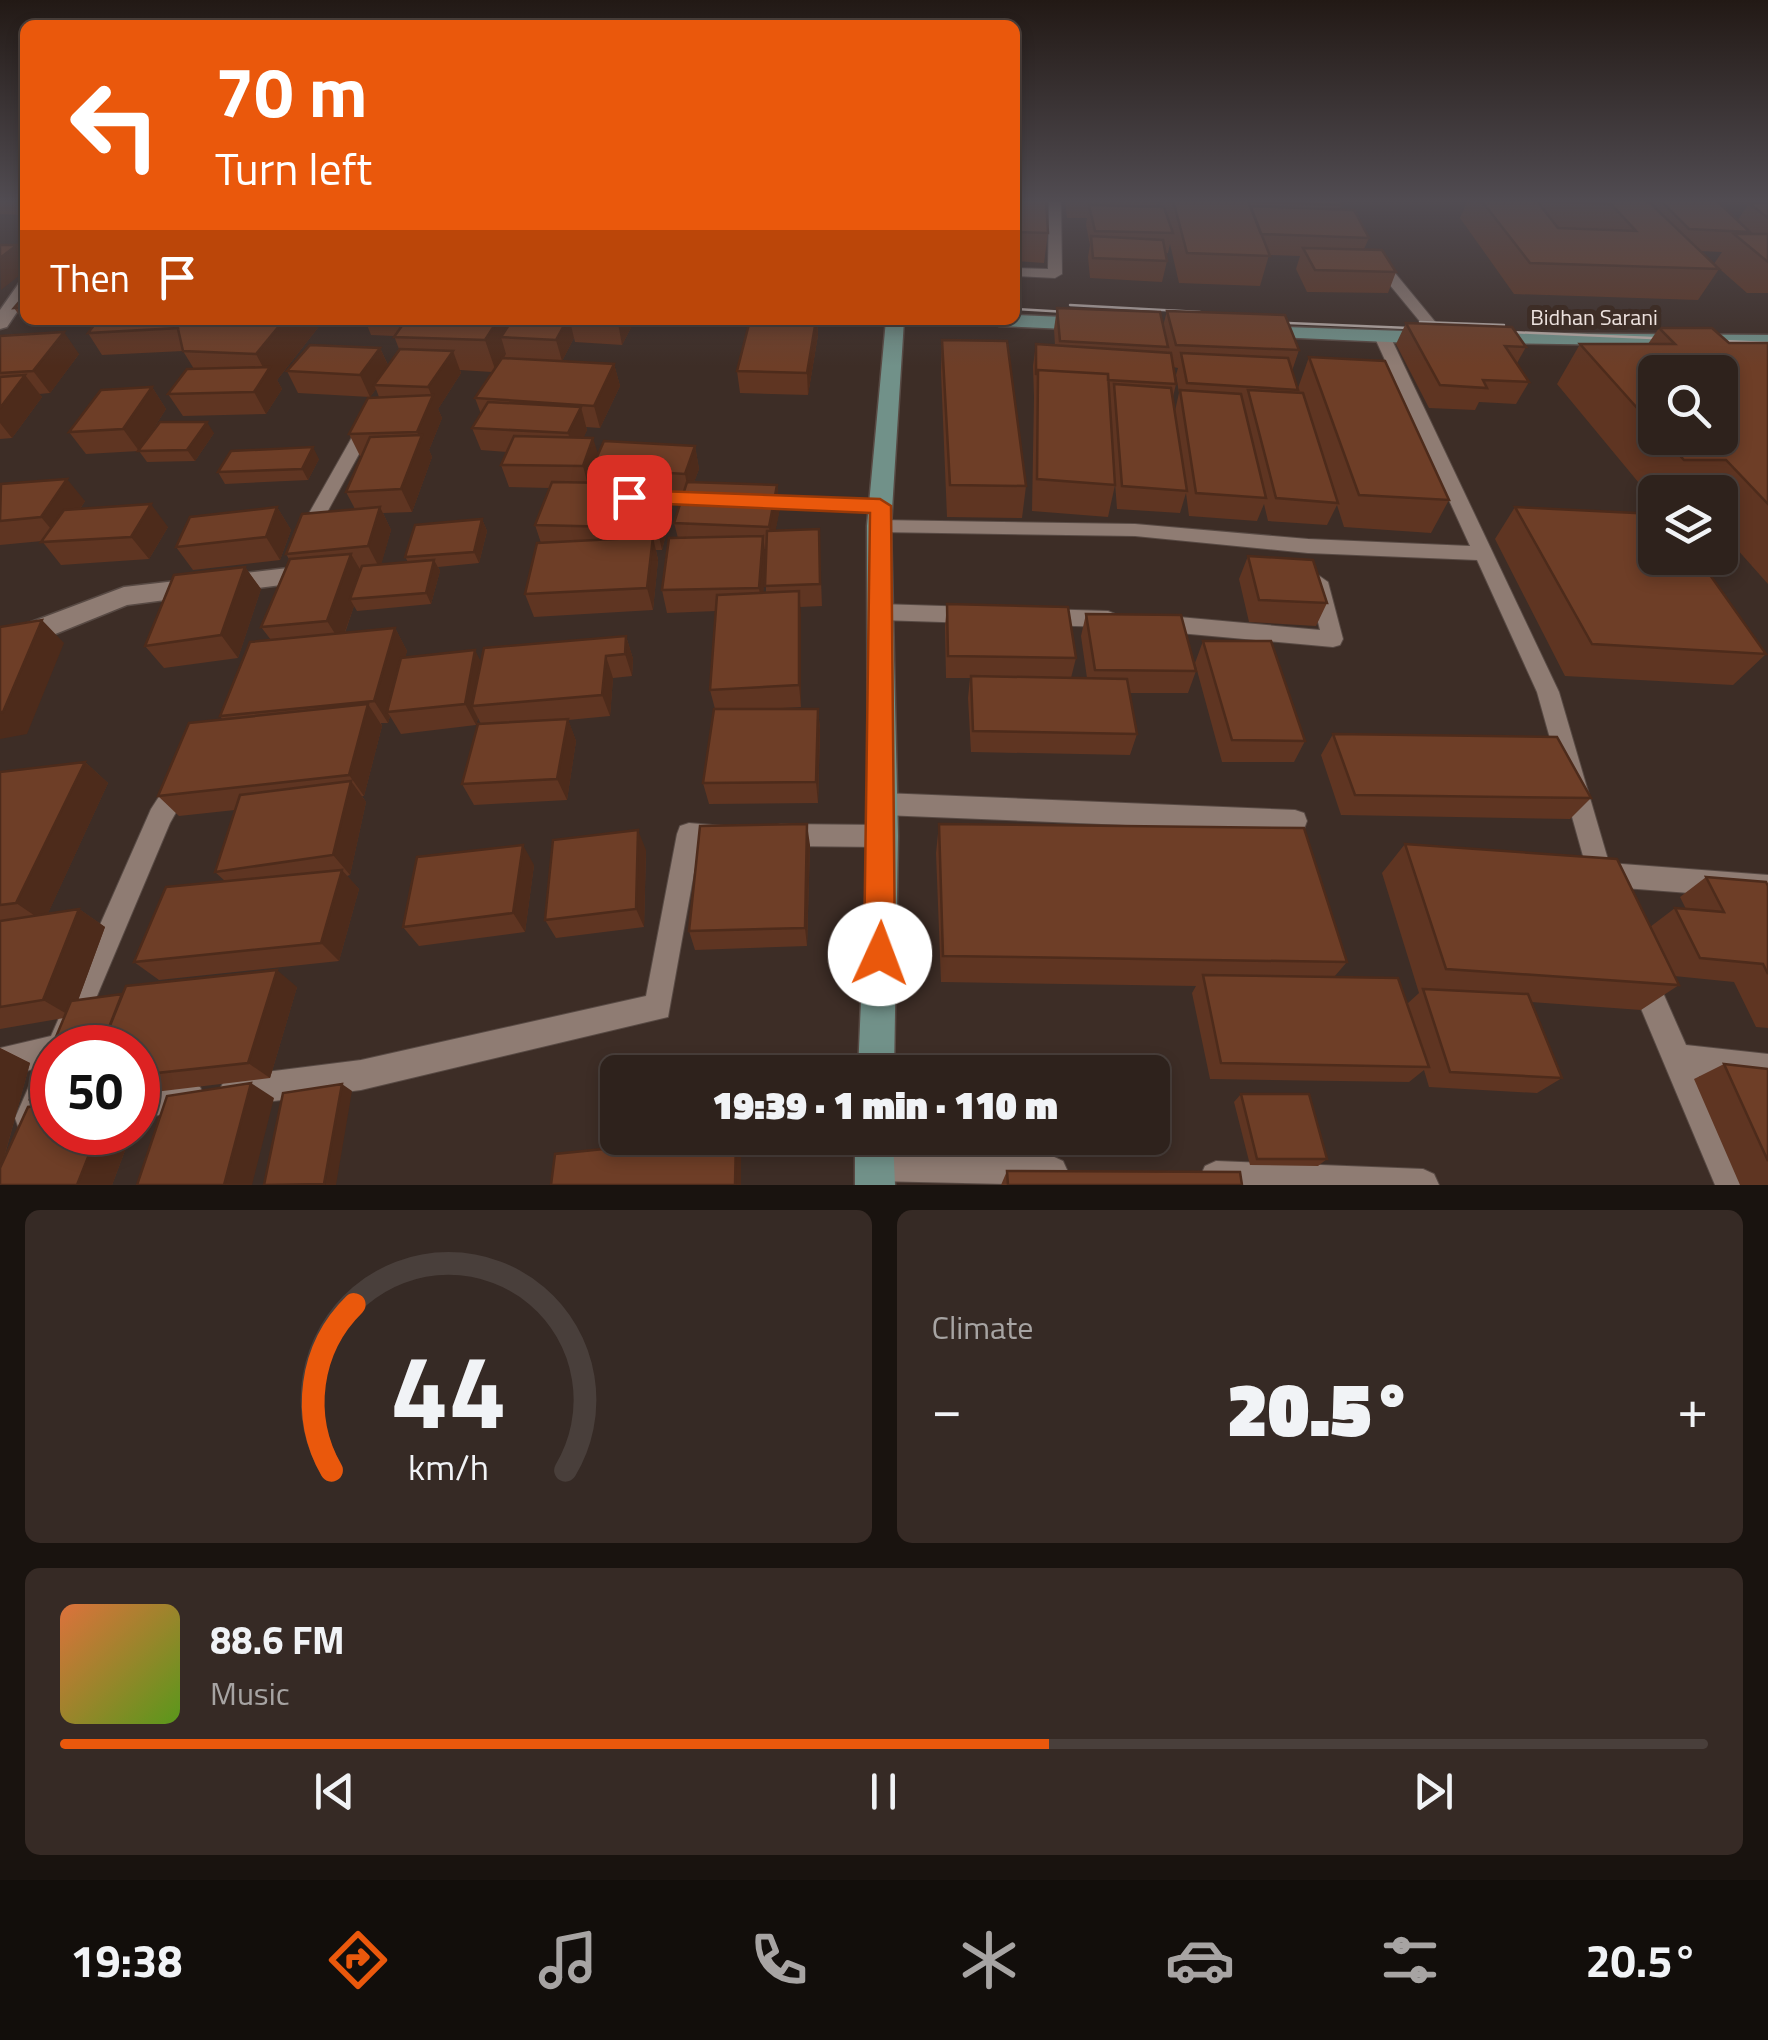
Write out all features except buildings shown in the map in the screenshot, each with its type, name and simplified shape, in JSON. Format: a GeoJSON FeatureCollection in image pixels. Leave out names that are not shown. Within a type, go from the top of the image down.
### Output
{"type":"FeatureCollection","features":[{"type":"Feature","properties":{"kind":"main road"},"geometry":{"type":"LineString","coordinates":[[1020,321],[1107,325]]}},
{"type":"Feature","properties":{"kind":"main road"},"geometry":{"type":"LineString","coordinates":[[877,1055],[883,836],[880,516],[895,325]]}},
{"type":"Feature","properties":{"kind":"main road","name":"Bidhan Sarani"},"geometry":{"type":"LineString","coordinates":[[1232,331],[1767,342]]}},
{"type":"Feature","properties":{"kind":"street"},"geometry":{"type":"LineString","coordinates":[[0,322],[20,295]]}},
{"type":"Feature","properties":{"kind":"street"},"geometry":{"type":"LineString","coordinates":[[0,638],[28,634],[124,596],[285,585]]}},
{"type":"Feature","properties":{"kind":"lane"},"geometry":{"type":"LineString","coordinates":[[1020,272],[1055,274],[1055,255]]}},
{"type":"Feature","properties":{"kind":"lane"},"geometry":{"type":"LineString","coordinates":[[1373,255],[1442,338]]}},
{"type":"Feature","properties":{"kind":"lane"},"geometry":{"type":"LineString","coordinates":[[1382,336],[1548,692],[1598,874],[1612,907]]}},
{"type":"Feature","properties":{"kind":"lane"},"geometry":{"type":"LineString","coordinates":[[285,585],[312,518],[378,408]]}},
{"type":"Feature","properties":{"kind":"lane"},"geometry":{"type":"LineString","coordinates":[[727,501],[880,516],[1136,530],[1308,546],[1483,553]]}},
{"type":"Feature","properties":{"kind":"lane"},"geometry":{"type":"LineString","coordinates":[[1028,617],[1132,621],[1333,638],[1308,546]]}},
{"type":"Feature","properties":{"kind":"lane"},"geometry":{"type":"LineString","coordinates":[[880,612],[991,616]]}},
{"type":"Feature","properties":{"kind":"lane"},"geometry":{"type":"LineString","coordinates":[[70,1025],[160,817],[190,765]]}},
{"type":"Feature","properties":{"kind":"lane"},"geometry":{"type":"LineString","coordinates":[[883,804],[1295,821]]}},
{"type":"Feature","properties":{"kind":"lane"},"geometry":{"type":"LineString","coordinates":[[160,1101],[361,1075],[658,1007],[689,834],[883,836]]}},
{"type":"Feature","properties":{"kind":"lane"},"geometry":{"type":"LineString","coordinates":[[1598,874],[1768,888]]}},
{"type":"Feature","properties":{"kind":"lane"},"geometry":{"type":"LineString","coordinates":[[1634,958],[1731,1185]]}},
{"type":"Feature","properties":{"kind":"lane"},"geometry":{"type":"LineString","coordinates":[[0,1064],[30,1056]]}},
{"type":"Feature","properties":{"kind":"lane"},"geometry":{"type":"LineString","coordinates":[[1677,1058],[1768,1069]]}},
{"type":"Feature","properties":{"kind":"lane"},"geometry":{"type":"LineString","coordinates":[[875,1163],[1091,1173]]}},
{"type":"Feature","properties":{"kind":"lane"},"geometry":{"type":"LineString","coordinates":[[1190,1176],[1423,1185]]}},
{"type":"Feature","properties":{"kind":"tram line"},"geometry":{"type":"LineString","coordinates":[[1070,305],[1200,312]]}},
{"type":"Feature","properties":{"kind":"tram line"},"geometry":{"type":"LineString","coordinates":[[1020,309],[1084,313]]}},
{"type":"Feature","properties":{"kind":"tram line"},"geometry":{"type":"LineString","coordinates":[[1263,322],[1433,329]]}},
{"type":"Feature","properties":{"kind":"tram line"},"geometry":{"type":"LineString","coordinates":[[1420,322],[1504,325]]}},
{"type":"Feature","properties":{"kind":"tram line"},"geometry":{"type":"LineString","coordinates":[[1488,331],[1768,343]]}},
{"type":"Feature","properties":{"kind":"route"},"geometry":{"type":"LineString","coordinates":[[629,497],[880,506],[880,954]]}}]}
